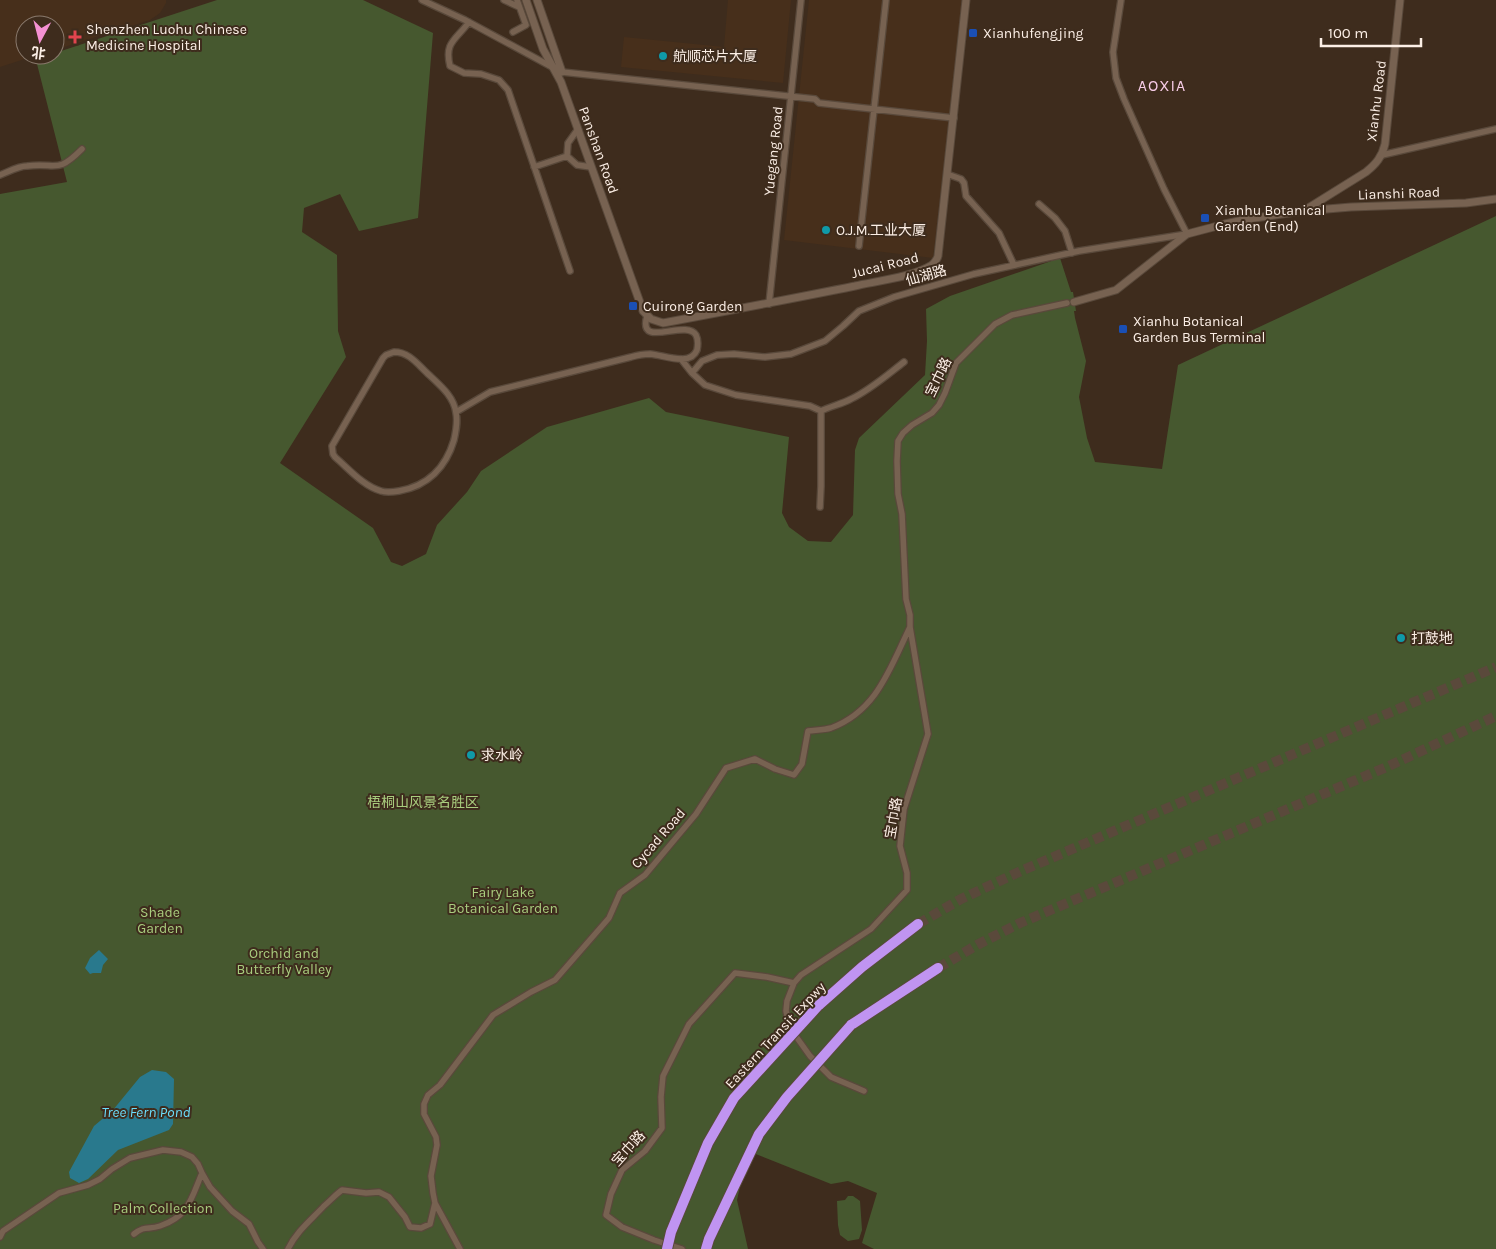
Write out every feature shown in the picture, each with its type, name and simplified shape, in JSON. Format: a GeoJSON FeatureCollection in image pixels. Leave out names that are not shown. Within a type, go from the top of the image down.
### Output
{"type":"FeatureCollection","features":[{"type":"Feature","properties":{"kind":"highway","name":"Eastern Transit Expwy"},"geometry":{"type":"LineString","coordinates":[[667,1249],[671,1232],[708,1143],[734,1098],[818,1006],[862,967],[918,924]]}},
{"type":"Feature","properties":{"kind":"highway"},"geometry":{"type":"LineString","coordinates":[[706,1249],[759,1134],[787,1097],[851,1025],[938,968]]}},
{"type":"Feature","properties":{"kind":"street"},"geometry":{"type":"LineString","coordinates":[[422,0],[469,22],[552,66]]}},
{"type":"Feature","properties":{"kind":"street"},"geometry":{"type":"LineString","coordinates":[[504,0],[519,7]]}},
{"type":"Feature","properties":{"kind":"street"},"geometry":{"type":"LineString","coordinates":[[513,32],[526,25],[517,0]]}},
{"type":"Feature","properties":{"kind":"street","name":"Panshan Road"},"geometry":{"type":"LineString","coordinates":[[526,0],[542,49],[561,82],[645,314]]}},
{"type":"Feature","properties":{"kind":"street"},"geometry":{"type":"LineString","coordinates":[[537,0],[562,72],[815,99],[820,103],[954,118]]}},
{"type":"Feature","properties":{"kind":"street","name":"Yuegang Road"},"geometry":{"type":"LineString","coordinates":[[769,304],[801,0]]}},
{"type":"Feature","properties":{"kind":"street"},"geometry":{"type":"LineString","coordinates":[[859,246],[886,0]]}},
{"type":"Feature","properties":{"kind":"street","name":"Jucai Road"},"geometry":{"type":"LineString","coordinates":[[645,314],[651,320],[663,323],[769,304],[892,278],[933,264],[938,256],[966,0]]}},
{"type":"Feature","properties":{"kind":"street"},"geometry":{"type":"LineString","coordinates":[[1121,0],[1113,52],[1116,78],[1164,190],[1187,234]]}},
{"type":"Feature","properties":{"kind":"street","name":"Xianhu Road"},"geometry":{"type":"LineString","coordinates":[[1071,303],[1116,290],[1187,234],[1248,219],[1303,212],[1375,165],[1382,156],[1385,144],[1400,0]]}},
{"type":"Feature","properties":{"kind":"street"},"geometry":{"type":"LineString","coordinates":[[469,22],[450,44],[448,56],[450,66],[464,72],[482,74],[499,80],[508,90],[570,271]]}},
{"type":"Feature","properties":{"kind":"street"},"geometry":{"type":"LineString","coordinates":[[566,156],[568,143],[578,129]]}},
{"type":"Feature","properties":{"kind":"street"},"geometry":{"type":"LineString","coordinates":[[1382,156],[1496,129]]}},
{"type":"Feature","properties":{"kind":"street"},"geometry":{"type":"LineString","coordinates":[[0,175],[22,166],[57,166],[65,164],[82,149]]}},
{"type":"Feature","properties":{"kind":"street"},"geometry":{"type":"LineString","coordinates":[[534,167],[566,156]]}},
{"type":"Feature","properties":{"kind":"street"},"geometry":{"type":"LineString","coordinates":[[566,156],[577,165],[591,167]]}},
{"type":"Feature","properties":{"kind":"street"},"geometry":{"type":"LineString","coordinates":[[948,174],[960,179],[964,183],[966,196],[999,233],[1014,265]]}},
{"type":"Feature","properties":{"kind":"street","name":"Lianshi Road"},"geometry":{"type":"LineString","coordinates":[[1303,212],[1352,207],[1458,204],[1496,198]]}},
{"type":"Feature","properties":{"kind":"street"},"geometry":{"type":"LineString","coordinates":[[1039,204],[1055,218],[1065,231],[1072,253]]}},
{"type":"Feature","properties":{"kind":"street","name":"仙湖路"},"geometry":{"type":"LineString","coordinates":[[692,373],[702,361],[717,355],[734,354],[765,357],[791,354],[825,341],[859,311],[894,297],[974,274],[1072,253],[1187,234]]}},
{"type":"Feature","properties":{"kind":"street","name":"宝巾路"},"geometry":{"type":"LineString","coordinates":[[682,1249],[622,1227],[606,1215],[611,1194],[622,1170],[645,1150],[662,1128],[661,1096],[663,1076],[689,1024],[735,973],[794,983],[801,974],[871,929],[907,890],[907,873],[900,846],[904,810],[928,734],[906,599],[902,523],[896,461],[898,440],[912,425],[932,413],[939,405],[956,363],[995,324],[1012,315],[1071,303]]}},
{"type":"Feature","properties":{"kind":"street"},"geometry":{"type":"LineString","coordinates":[[456,412],[490,392],[631,357],[651,354],[681,359],[693,356],[698,340],[692,330],[652,332],[645,326],[645,314]]}},
{"type":"Feature","properties":{"kind":"street"},"geometry":{"type":"LineString","coordinates":[[399,352],[412,358],[449,396],[456,412],[455,433],[443,466],[426,481],[411,488],[387,492],[375,489],[333,454],[332,446],[335,439],[383,358],[390,353],[399,352]]}},
{"type":"Feature","properties":{"kind":"street"},"geometry":{"type":"LineString","coordinates":[[681,359],[705,385],[736,395],[810,406],[821,411]]}},
{"type":"Feature","properties":{"kind":"street"},"geometry":{"type":"LineString","coordinates":[[821,411],[850,400],[874,385],[904,362]]}},
{"type":"Feature","properties":{"kind":"street"},"geometry":{"type":"LineString","coordinates":[[820,506],[821,411]]}},
{"type":"Feature","properties":{"kind":"street","name":"Cycad Road"},"geometry":{"type":"LineString","coordinates":[[435,1203],[431,1184],[437,1145],[436,1137],[424,1114],[424,1104],[428,1095],[440,1085],[493,1014],[555,980],[609,918],[620,894],[645,875],[696,814],[726,768],[755,759],[794,775],[802,764],[808,731],[830,728],[857,714],[879,690],[910,627]]}},
{"type":"Feature","properties":{"kind":"street"},"geometry":{"type":"LineString","coordinates":[[794,983],[787,1001],[786,1011],[790,1028],[810,1056],[831,1077],[864,1091]]}},
{"type":"Feature","properties":{"kind":"street"},"geometry":{"type":"LineString","coordinates":[[1,1234],[59,1194],[88,1185],[100,1179],[130,1158],[163,1150],[181,1152],[192,1157],[198,1164],[210,1187],[232,1211],[249,1224],[258,1242],[264,1249]]}},
{"type":"Feature","properties":{"kind":"street"},"geometry":{"type":"LineString","coordinates":[[134,1234],[140,1229],[156,1227],[181,1216],[187,1209],[202,1173]]}},
{"type":"Feature","properties":{"kind":"street"},"geometry":{"type":"LineString","coordinates":[[288,1249],[292,1240],[333,1196],[342,1190],[366,1193],[379,1192],[389,1197],[405,1217],[410,1227],[421,1228],[430,1224],[435,1203]]}},
{"type":"Feature","properties":{"kind":"street"},"geometry":{"type":"LineString","coordinates":[[435,1203],[460,1249]]}},
{"type":"Feature","properties":{"kind":"shaded area","name":"Shenzhen Luohu Chinese Medicine Hospital"},"geometry":{"type":"Polygon","coordinates":[[[0,0],[166,0],[160,13],[150,20],[65,47],[65,15],[15,15],[15,62],[0,67],[0,0]]]}},
{"type":"Feature","properties":{"kind":"shaded area"},"geometry":{"type":"Polygon","coordinates":[[[728,0],[791,0],[783,83],[621,67],[624,37],[724,47],[728,0]]]}},
{"type":"Feature","properties":{"kind":"shaded area"},"geometry":{"type":"Polygon","coordinates":[[[809,0],[963,0],[933,258],[784,240],[809,0]]]}},
{"type":"Feature","properties":{"kind":"green space"},"geometry":{"type":"Polygon","coordinates":[[[217,0],[363,0],[433,33],[418,218],[359,231],[340,194],[304,208],[302,232],[337,255],[338,331],[346,357],[280,463],[373,528],[391,562],[402,566],[426,554],[437,525],[467,492],[481,471],[547,427],[649,398],[666,412],[789,437],[782,513],[789,527],[808,541],[831,542],[853,515],[855,450],[859,438],[925,375],[926,309],[950,296],[1060,258],[1071,292],[1073,292],[1076,311],[1074,311],[1075,318],[1086,361],[1079,397],[1087,438],[1095,462],[1162,469],[1178,365],[1496,216],[1496,1249],[874,1249],[862,1243],[877,1193],[848,1181],[831,1184],[748,1151],[737,1200],[748,1249],[0,1249],[0,194],[67,182],[37,65],[65,65],[65,50],[217,0]]]}},
{"type":"Feature","properties":{"kind":"green space"},"geometry":{"type":"Polygon","coordinates":[[[848,1196],[853,1196],[860,1201],[862,1230],[859,1239],[848,1241],[840,1235],[837,1201],[845,1200],[848,1196]]]}},
{"type":"Feature","properties":{"kind":"water"},"geometry":{"type":"Polygon","coordinates":[[[99,950],[108,959],[103,965],[101,973],[90,974],[85,968],[90,958],[99,950]]]}},
{"type":"Feature","properties":{"kind":"water","name":"Tree Fern Pond"},"geometry":{"type":"Polygon","coordinates":[[[152,1070],[166,1072],[174,1079],[173,1124],[169,1130],[118,1150],[88,1179],[79,1183],[70,1178],[69,1172],[94,1126],[113,1110],[140,1077],[152,1070]]]}},
{"type":"Feature","properties":{"kind":"tunnel"},"geometry":{"type":"LineString","coordinates":[[918,924],[961,899],[1021,871],[1496,667]]}},
{"type":"Feature","properties":{"kind":"tunnel"},"geometry":{"type":"LineString","coordinates":[[938,968],[1020,923],[1389,766],[1496,716]]}},
{"type":"Feature","properties":{"kind":"place","name":"Xianhufengjing"},"geometry":{"type":"Point","coordinates":[973,33]}},
{"type":"Feature","properties":{"kind":"place","name":"Shenzhen Luohu Chinese Medicine Hospital"},"geometry":{"type":"Point","coordinates":[75,37]}},
{"type":"Feature","properties":{"kind":"place","name":"航顺芯片大厦"},"geometry":{"type":"Point","coordinates":[663,56]}},
{"type":"Feature","properties":{"kind":"place","name":"Xianhu Botanical Garden (End)"},"geometry":{"type":"Point","coordinates":[1205,218]}},
{"type":"Feature","properties":{"kind":"place","name":"O.J.M.工业大厦"},"geometry":{"type":"Point","coordinates":[826,230]}},
{"type":"Feature","properties":{"kind":"place","name":"Cuirong Garden"},"geometry":{"type":"Point","coordinates":[633,306]}},
{"type":"Feature","properties":{"kind":"place","name":"Xianhu Botanical Garden Bus Terminal"},"geometry":{"type":"Point","coordinates":[1123,329]}},
{"type":"Feature","properties":{"kind":"place","name":"打鼓地"},"geometry":{"type":"Point","coordinates":[1401,638]}},
{"type":"Feature","properties":{"kind":"place","name":"求水岭"},"geometry":{"type":"Point","coordinates":[471,755]}},
{"type":"Feature","properties":{"kind":"district","name":"AOXIA"},"geometry":{"type":"Point","coordinates":[1162,85]}},
{"type":"Feature","properties":{"kind":"park label","name":"梧桐山风景名胜区"},"geometry":{"type":"Point","coordinates":[423,802]}},
{"type":"Feature","properties":{"kind":"park label","name":"Fairy Lake Botanical Garden"},"geometry":{"type":"Point","coordinates":[503,900]}},
{"type":"Feature","properties":{"kind":"park label","name":"Shade Garden"},"geometry":{"type":"Point","coordinates":[160,920]}},
{"type":"Feature","properties":{"kind":"park label","name":"Orchid and Butterfly Valley"},"geometry":{"type":"Point","coordinates":[284,962]}},
{"type":"Feature","properties":{"kind":"park label","name":"Palm Collection"},"geometry":{"type":"Point","coordinates":[163,1208]}}]}
